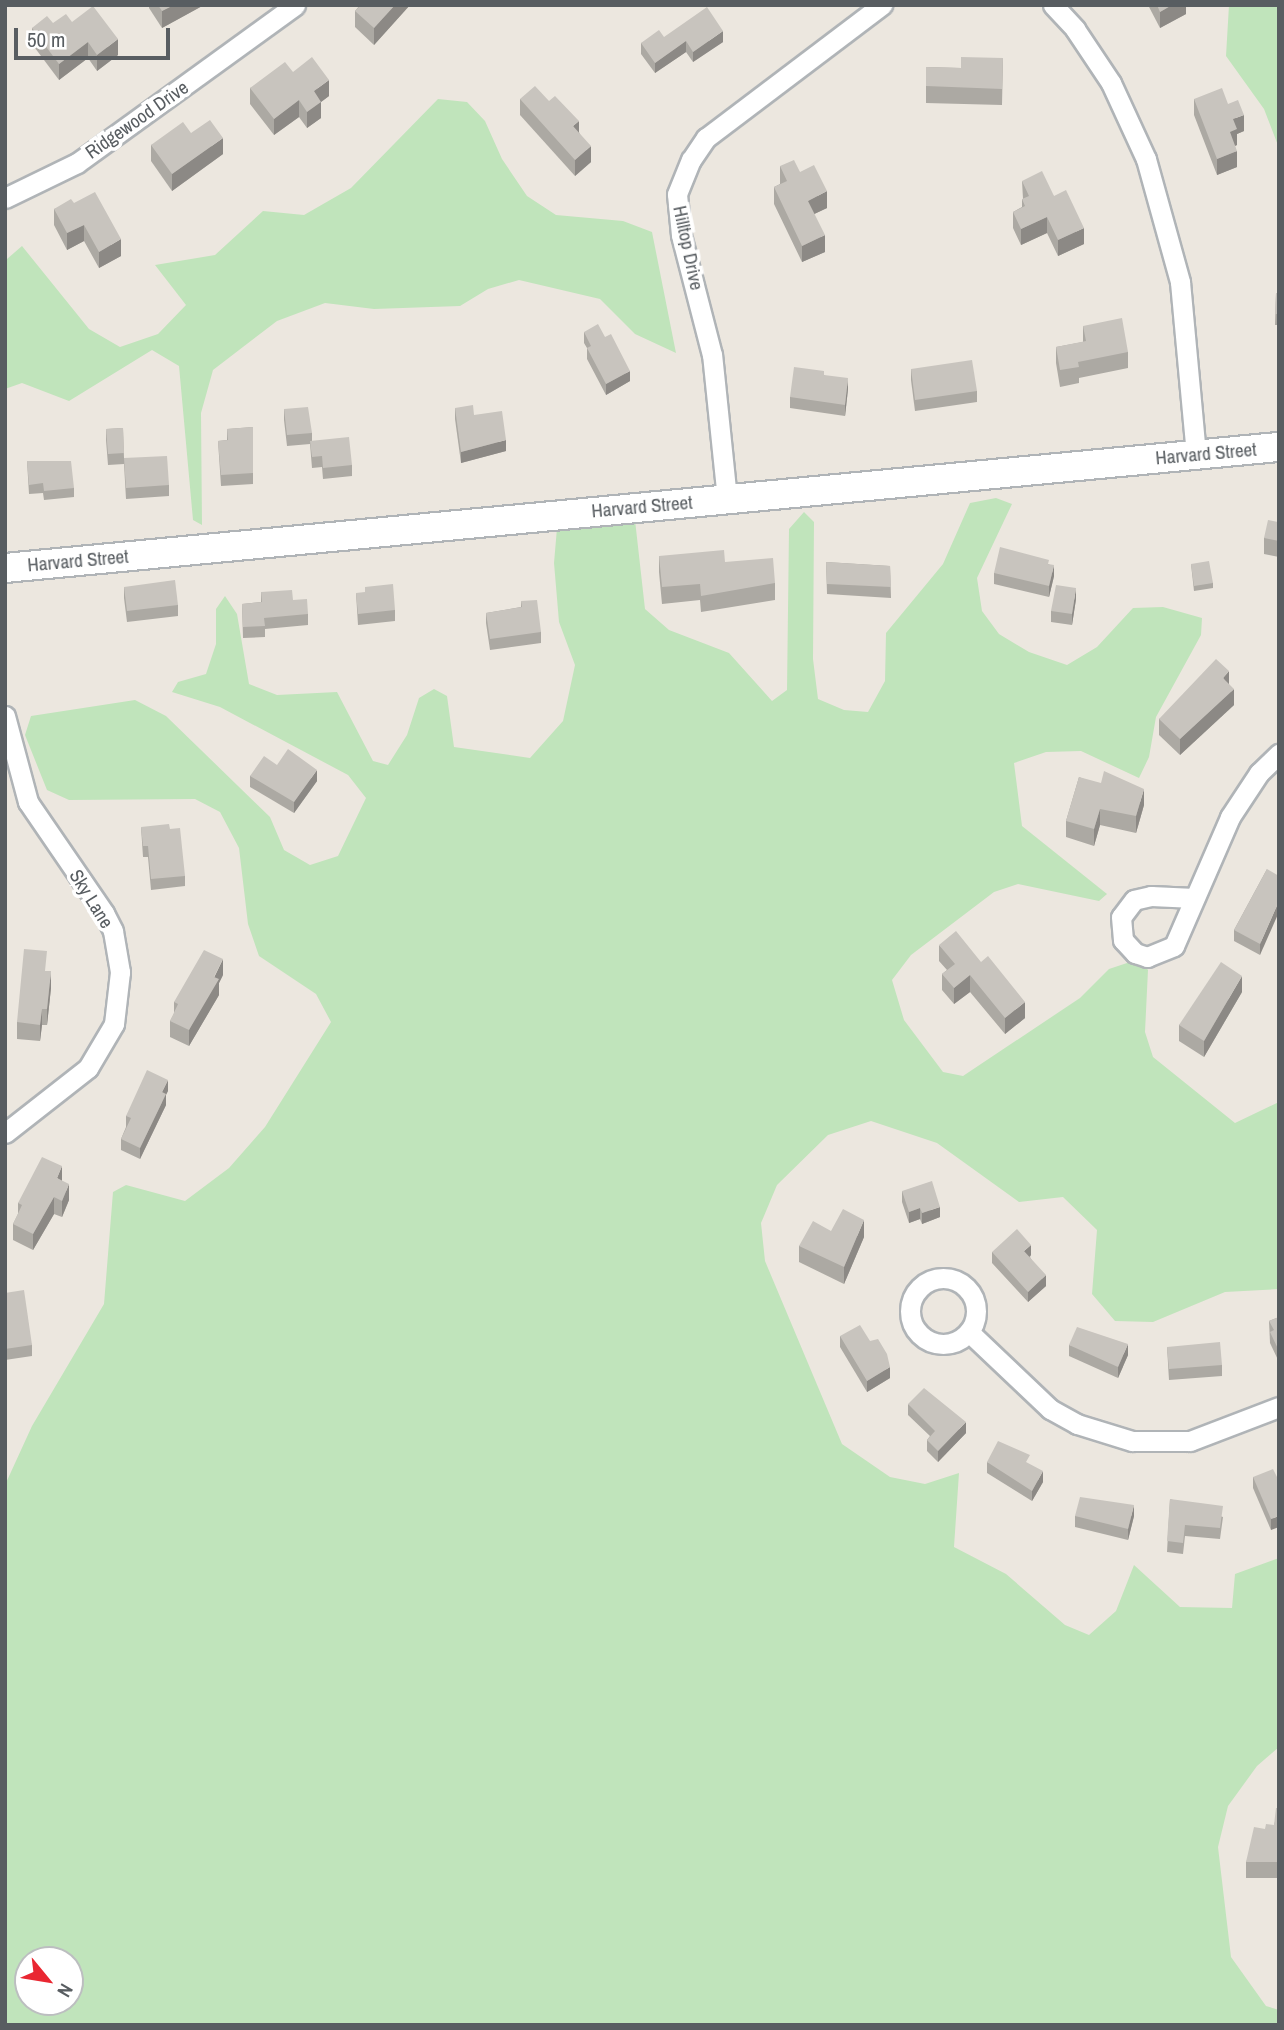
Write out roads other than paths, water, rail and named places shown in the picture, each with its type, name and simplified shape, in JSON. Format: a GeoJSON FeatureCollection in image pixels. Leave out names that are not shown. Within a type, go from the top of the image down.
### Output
{"type":"FeatureCollection","features":[{"type":"Feature","properties":{"kind":"main road","name":"Harvard Street"},"geometry":{"type":"LineString","coordinates":[[5,568],[1279,447]]}},
{"type":"Feature","properties":{"kind":"street","name":"Ridgewood Drive"},"geometry":{"type":"LineString","coordinates":[[5,198],[77,163],[295,5]]}},
{"type":"Feature","properties":{"kind":"street","name":"Hilltop Drive"},"geometry":{"type":"LineString","coordinates":[[727,499],[712,355],[681,235],[677,194],[691,160],[706,138],[882,5]]}},
{"type":"Feature","properties":{"kind":"street"},"geometry":{"type":"LineString","coordinates":[[1053,5],[1111,83],[1129,115],[1153,181],[1180,282],[1196,455]]}},
{"type":"Feature","properties":{"kind":"street","name":"Sky Lane"},"geometry":{"type":"LineString","coordinates":[[5,716],[28,802],[104,913],[113,931],[120,972],[114,1024],[96,1057],[71,1085],[5,1133]]}},
{"type":"Feature","properties":{"kind":"street"},"geometry":{"type":"LineString","coordinates":[[1194,898],[1230,817],[1259,773],[1279,754]]}},
{"type":"Feature","properties":{"kind":"street"},"geometry":{"type":"LineString","coordinates":[[969,1332],[1050,1409],[1077,1424],[1132,1441],[1190,1441],[1279,1407]]}}]}
